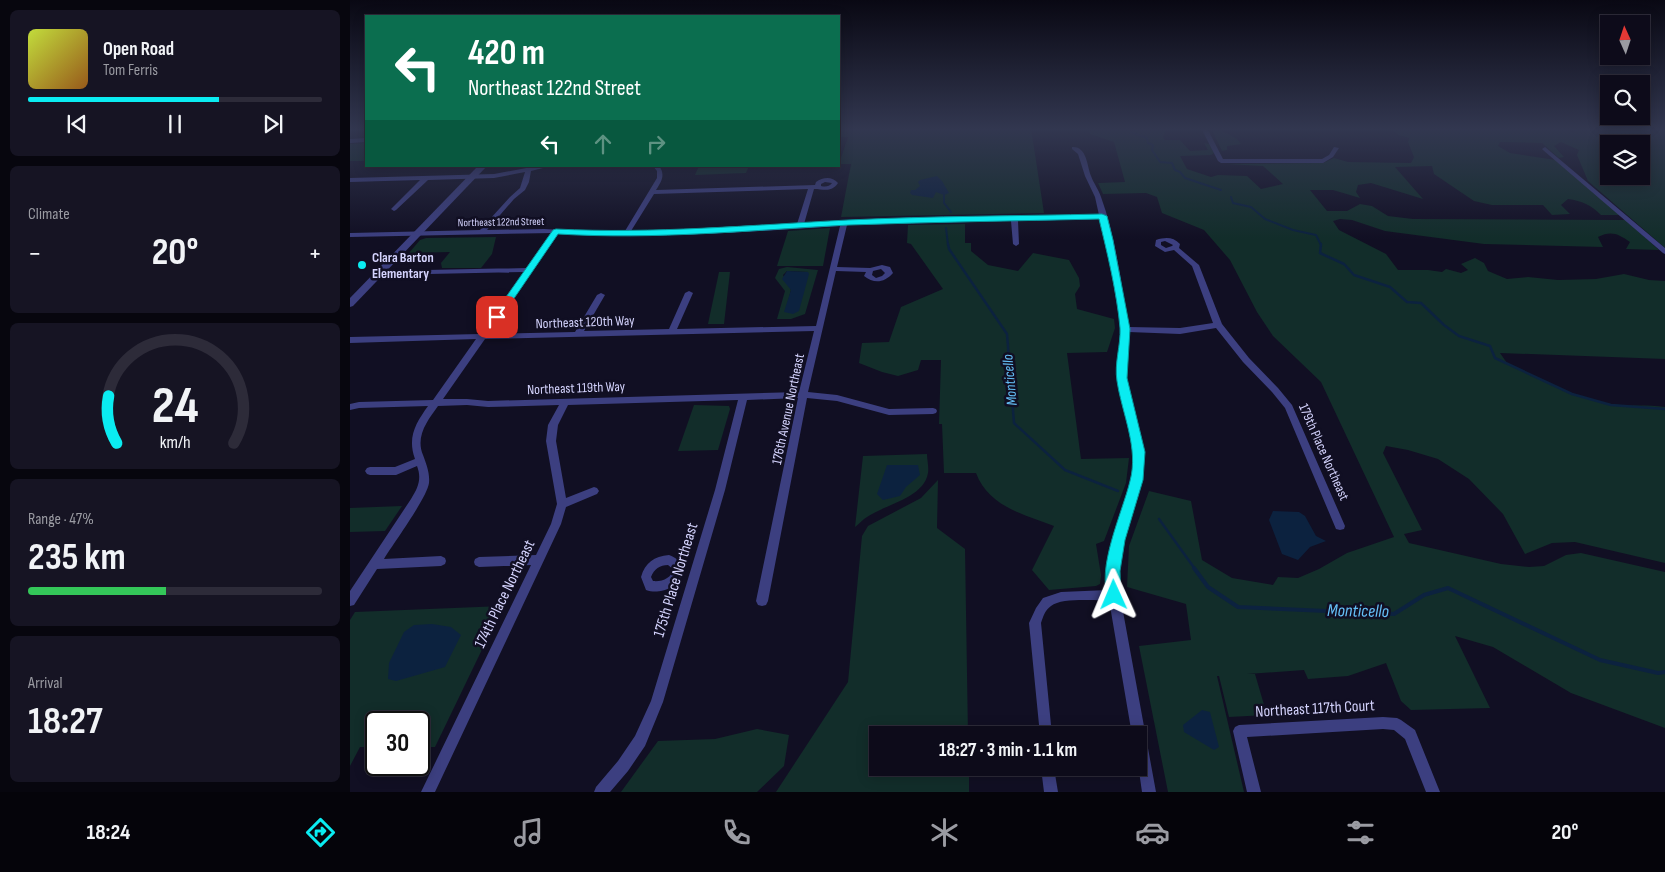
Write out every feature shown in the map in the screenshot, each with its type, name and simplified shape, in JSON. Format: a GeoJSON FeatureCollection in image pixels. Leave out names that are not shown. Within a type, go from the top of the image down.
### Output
{"type":"FeatureCollection","features":[{"type":"Feature","properties":{"kind":"street"},"geometry":{"type":"LineString","coordinates":[[1085,165],[1098,197],[1109,240],[1125,329],[1122,378],[1139,452],[1137,480],[1118,540],[1113,571],[1114,595],[1149,792]]}},
{"type":"Feature","properties":{"kind":"street"},"geometry":{"type":"LineString","coordinates":[[1564,165],[1665,252]]}},
{"type":"Feature","properties":{"kind":"street"},"geometry":{"type":"LineString","coordinates":[[350,304],[482,167]]}},
{"type":"Feature","properties":{"kind":"street"},"geometry":{"type":"LineString","coordinates":[[350,180],[494,176],[543,167]]}},
{"type":"Feature","properties":{"kind":"street"},"geometry":{"type":"LineString","coordinates":[[627,233],[660,178],[660,171],[657,167]]}},
{"type":"Feature","properties":{"kind":"street"},"geometry":{"type":"LineString","coordinates":[[482,232],[512,198],[523,189],[528,170]]}},
{"type":"Feature","properties":{"kind":"street"},"geometry":{"type":"LineString","coordinates":[[394,210],[426,178]]}},
{"type":"Feature","properties":{"kind":"street"},"geometry":{"type":"LineString","coordinates":[[350,189],[361,180]]}},
{"type":"Feature","properties":{"kind":"street"},"geometry":{"type":"LineString","coordinates":[[652,192],[814,188],[800,226]]}},
{"type":"Feature","properties":{"kind":"street","name":"Northeast 122nd Street"},"geometry":{"type":"LineString","coordinates":[[350,235],[482,232],[709,232],[844,223],[1102,216]]}},
{"type":"Feature","properties":{"kind":"street"},"geometry":{"type":"LineString","coordinates":[[1014,219],[1016,244]]}},
{"type":"Feature","properties":{"kind":"street","name":"176th Avenue Northeast"},"geometry":{"type":"LineString","coordinates":[[762,601],[803,395],[844,223]]}},
{"type":"Feature","properties":{"kind":"street"},"geometry":{"type":"LineString","coordinates":[[350,601],[415,502],[424,484],[424,472],[417,452],[416,438],[420,425],[556,232]]}},
{"type":"Feature","properties":{"kind":"street","name":"179th Place Northeast"},"geometry":{"type":"LineString","coordinates":[[1175,248],[1195,265],[1218,325],[1246,360],[1276,390],[1289,407],[1340,526]]}},
{"type":"Feature","properties":{"kind":"street"},"geometry":{"type":"LineString","coordinates":[[834,269],[870,270]]}},
{"type":"Feature","properties":{"kind":"street"},"geometry":{"type":"LineString","coordinates":[[429,272],[529,270]]}},
{"type":"Feature","properties":{"kind":"street"},"geometry":{"type":"LineString","coordinates":[[672,332],[689,294]]}},
{"type":"Feature","properties":{"kind":"street"},"geometry":{"type":"LineString","coordinates":[[578,334],[601,295]]}},
{"type":"Feature","properties":{"kind":"street"},"geometry":{"type":"LineString","coordinates":[[1125,329],[1180,331],[1218,325]]}},
{"type":"Feature","properties":{"kind":"street","name":"Northeast 120th Way"},"geometry":{"type":"LineString","coordinates":[[350,340],[820,328]]}},
{"type":"Feature","properties":{"kind":"street","name":"Northeast 119th Way"},"geometry":{"type":"LineString","coordinates":[[350,407],[467,402],[488,404],[803,395],[837,398],[890,412],[933,411]]}},
{"type":"Feature","properties":{"kind":"street","name":"175th Place Northeast"},"geometry":{"type":"LineString","coordinates":[[601,792],[623,766],[640,741],[657,702],[720,490],[743,397]]}},
{"type":"Feature","properties":{"kind":"street","name":"174th Place Northeast"},"geometry":{"type":"LineString","coordinates":[[428,792],[556,524],[562,504],[551,441],[553,425],[566,402]]}},
{"type":"Feature","properties":{"kind":"street"},"geometry":{"type":"LineString","coordinates":[[370,471],[396,470],[421,460]]}},
{"type":"Feature","properties":{"kind":"street"},"geometry":{"type":"LineString","coordinates":[[562,504],[594,492]]}},
{"type":"Feature","properties":{"kind":"street"},"geometry":{"type":"LineString","coordinates":[[479,562],[540,560]]}},
{"type":"Feature","properties":{"kind":"street"},"geometry":{"type":"LineString","coordinates":[[374,564],[441,561]]}},
{"type":"Feature","properties":{"kind":"street"},"geometry":{"type":"LineString","coordinates":[[678,574],[695,574]]}},
{"type":"Feature","properties":{"kind":"street"},"geometry":{"type":"LineString","coordinates":[[1045,726],[1035,623],[1040,610],[1047,602],[1056,597],[1114,595]]}},
{"type":"Feature","properties":{"kind":"street"},"geometry":{"type":"LineString","coordinates":[[1397,724],[1410,735],[1433,792]]}},
{"type":"Feature","properties":{"kind":"street","name":"Northeast 117th Court"},"geometry":{"type":"LineString","coordinates":[[1254,792],[1239,730],[1397,724]]}},
{"type":"Feature","properties":{"kind":"street"},"geometry":{"type":"LineString","coordinates":[[1049,776],[1050,792]]}},
{"type":"Feature","properties":{"kind":"green space"},"geometry":{"type":"Polygon","coordinates":[[[851,165],[1037,165],[1044,213],[841,217],[851,165]]]}},
{"type":"Feature","properties":{"kind":"green space"},"geometry":{"type":"Polygon","coordinates":[[[1120,165],[1185,165],[1187,169],[1211,177],[1218,175],[1247,176],[1261,189],[1283,184],[1263,166],[1244,165],[1562,165],[1621,215],[1601,215],[1586,204],[1568,199],[1561,205],[1570,214],[1552,215],[1543,205],[1492,205],[1474,201],[1434,174],[1432,166],[1395,167],[1423,199],[1371,183],[1358,185],[1356,192],[1360,198],[1333,190],[1310,190],[1327,211],[1347,211],[1360,204],[1372,206],[1388,216],[1413,219],[1626,220],[1659,250],[1626,249],[1630,242],[1611,233],[1598,237],[1603,247],[1484,244],[1385,231],[1352,220],[1340,219],[1333,221],[1339,230],[1386,254],[1398,270],[1442,272],[1446,269],[1461,273],[1468,270],[1461,264],[1475,258],[1484,263],[1488,271],[1507,279],[1528,277],[1558,280],[1596,279],[1624,274],[1649,280],[1665,281],[1665,359],[1500,353],[1507,363],[1584,397],[1618,405],[1665,407],[1665,563],[1575,542],[1552,543],[1525,554],[1503,514],[1469,479],[1438,459],[1386,446],[1383,453],[1422,530],[1404,534],[1409,543],[1501,564],[1529,567],[1544,566],[1566,555],[1581,553],[1665,572],[1665,728],[1571,693],[1493,647],[1455,636],[1490,708],[1411,710],[1401,701],[1386,663],[1348,676],[1308,679],[1304,670],[1247,674],[1255,674],[1267,715],[1229,717],[1219,676],[1217,676],[1244,792],[1168,792],[1139,646],[1191,640],[1186,604],[1127,587],[1129,546],[1149,491],[1191,501],[1202,560],[1232,578],[1273,585],[1278,577],[1298,578],[1319,569],[1347,553],[1394,537],[1321,382],[1273,336],[1257,312],[1230,260],[1204,230],[1162,213],[1157,197],[1146,193],[1103,194],[1098,183],[1125,182],[1120,165]]]}},
{"type":"Feature","properties":{"kind":"green space"},"geometry":{"type":"Polygon","coordinates":[[[1581,165],[1600,165],[1600,185],[1650,185],[1650,165],[1665,165],[1665,248],[1588,181],[1581,165]]]}},
{"type":"Feature","properties":{"kind":"green space"},"geometry":{"type":"Polygon","coordinates":[[[699,167],[749,167],[746,173],[695,175],[699,167]]]}},
{"type":"Feature","properties":{"kind":"green space"},"geometry":{"type":"Polygon","coordinates":[[[965,224],[965,243],[971,243],[971,251],[988,265],[1018,271],[1033,253],[1069,260],[1079,278],[1080,286],[1075,294],[1077,309],[1114,319],[1115,328],[1107,352],[1067,353],[1081,459],[1129,458],[1126,483],[1104,541],[1096,544],[1101,575],[1100,584],[1096,586],[1049,590],[1032,570],[1054,526],[1008,508],[989,494],[976,473],[944,473],[942,424],[939,424],[941,360],[921,360],[918,370],[898,376],[859,363],[862,343],[889,342],[901,307],[943,289],[911,244],[907,243],[908,225],[965,224]]]}},
{"type":"Feature","properties":{"kind":"green space"},"geometry":{"type":"Polygon","coordinates":[[[830,228],[823,266],[777,266],[788,231],[830,228]]]}},
{"type":"Feature","properties":{"kind":"green space"},"geometry":{"type":"Polygon","coordinates":[[[496,237],[492,254],[481,268],[442,268],[441,263],[450,252],[409,253],[420,240],[426,238],[496,237]]]}},
{"type":"Feature","properties":{"kind":"green space"},"geometry":{"type":"Polygon","coordinates":[[[787,267],[818,270],[805,314],[791,319],[777,319],[785,291],[775,278],[779,269],[787,267]],[[787,271],[783,275],[791,290],[785,312],[808,272],[787,271]]]}},
{"type":"Feature","properties":{"kind":"green space"},"geometry":{"type":"Polygon","coordinates":[[[719,272],[730,272],[724,324],[708,324],[719,272]]]}},
{"type":"Feature","properties":{"kind":"green space"},"geometry":{"type":"Polygon","coordinates":[[[694,405],[729,406],[730,409],[718,450],[678,451],[694,405]]]}},
{"type":"Feature","properties":{"kind":"green space"},"geometry":{"type":"Polygon","coordinates":[[[927,454],[928,473],[925,482],[919,489],[902,500],[874,513],[855,527],[863,456],[927,454]]]}},
{"type":"Feature","properties":{"kind":"green space"},"geometry":{"type":"Polygon","coordinates":[[[938,480],[937,528],[965,549],[968,726],[869,726],[869,776],[969,776],[969,792],[776,792],[848,682],[862,536],[868,526],[921,498],[938,480]]]}},
{"type":"Feature","properties":{"kind":"green space"},"geometry":{"type":"Polygon","coordinates":[[[402,506],[385,531],[350,532],[350,508],[402,506]]]}},
{"type":"Feature","properties":{"kind":"green space"},"geometry":{"type":"Polygon","coordinates":[[[503,606],[435,747],[430,747],[430,711],[365,711],[365,747],[360,747],[350,766],[350,620],[355,612],[503,606]]]}},
{"type":"Feature","properties":{"kind":"green space"},"geometry":{"type":"Polygon","coordinates":[[[757,729],[789,735],[784,766],[757,792],[621,792],[658,741],[715,739],[757,729]]]}},
{"type":"Feature","properties":{"kind":"water"},"geometry":{"type":"Polygon","coordinates":[[[937,176],[949,193],[944,195],[936,192],[933,198],[912,195],[910,193],[911,190],[915,190],[920,186],[918,182],[920,180],[937,176]]]}},
{"type":"Feature","properties":{"kind":"water"},"geometry":{"type":"Polygon","coordinates":[[[787,271],[808,272],[809,274],[799,311],[793,314],[784,312],[791,290],[782,279],[787,271]]]}},
{"type":"Feature","properties":{"kind":"water"},"geometry":{"type":"Polygon","coordinates":[[[887,465],[918,465],[920,475],[906,487],[900,496],[883,500],[877,494],[887,465]]]}},
{"type":"Feature","properties":{"kind":"water"},"geometry":{"type":"Polygon","coordinates":[[[1273,511],[1299,512],[1305,516],[1316,536],[1326,541],[1310,547],[1298,560],[1282,554],[1269,520],[1273,511]]]}},
{"type":"Feature","properties":{"kind":"water"},"geometry":{"type":"Polygon","coordinates":[[[432,624],[451,627],[461,635],[445,667],[396,681],[388,679],[389,663],[404,632],[414,625],[432,624]]]}},
{"type":"Feature","properties":{"kind":"water"},"geometry":{"type":"Polygon","coordinates":[[[1202,710],[1210,712],[1219,747],[1214,750],[1184,732],[1183,725],[1202,710]]]}},
{"type":"Feature","properties":{"kind":"waterway"},"geometry":{"type":"LineString","coordinates":[[1173,165],[1175,170],[1180,172],[1185,178],[1221,190]]}},
{"type":"Feature","properties":{"kind":"waterway","name":"Monticello"},"geometry":{"type":"LineString","coordinates":[[944,195],[944,203],[951,212]]}},
{"type":"Feature","properties":{"kind":"waterway"},"geometry":{"type":"LineString","coordinates":[[1231,197],[1233,203],[1251,207],[1265,219],[1293,230],[1316,235],[1321,245]]}},
{"type":"Feature","properties":{"kind":"waterway","name":"Monticello"},"geometry":{"type":"LineString","coordinates":[[946,228],[948,245]]}},
{"type":"Feature","properties":{"kind":"waterway","name":"Monticello"},"geometry":{"type":"LineString","coordinates":[[948,244],[949,249],[1007,334],[1014,423],[1065,470],[1118,491]]}},
{"type":"Feature","properties":{"kind":"waterway"},"geometry":{"type":"LineString","coordinates":[[1321,245],[1320,253],[1344,264],[1354,275],[1390,287],[1407,302],[1421,303],[1444,325],[1459,336],[1490,346],[1495,358],[1572,394],[1611,405],[1665,409]]}},
{"type":"Feature","properties":{"kind":"waterway","name":"Monticello"},"geometry":{"type":"LineString","coordinates":[[1159,519],[1195,569]]}},
{"type":"Feature","properties":{"kind":"waterway","name":"Monticello"},"geometry":{"type":"LineString","coordinates":[[1194,568],[1208,587],[1238,607],[1394,614],[1424,595],[1448,588],[1600,660],[1658,673],[1665,672]]}},
{"type":"Feature","properties":{"kind":"place","name":"Clara Barton Elementary"},"geometry":{"type":"Point","coordinates":[362,265]}},
{"type":"Feature","properties":{"kind":"route"},"geometry":{"type":"LineString","coordinates":[[497,317],[556,232],[598,234],[709,232],[849,223],[1102,216],[1109,240],[1125,329],[1122,378],[1139,452],[1137,480],[1118,540],[1113,571],[1114,595]]}}]}
